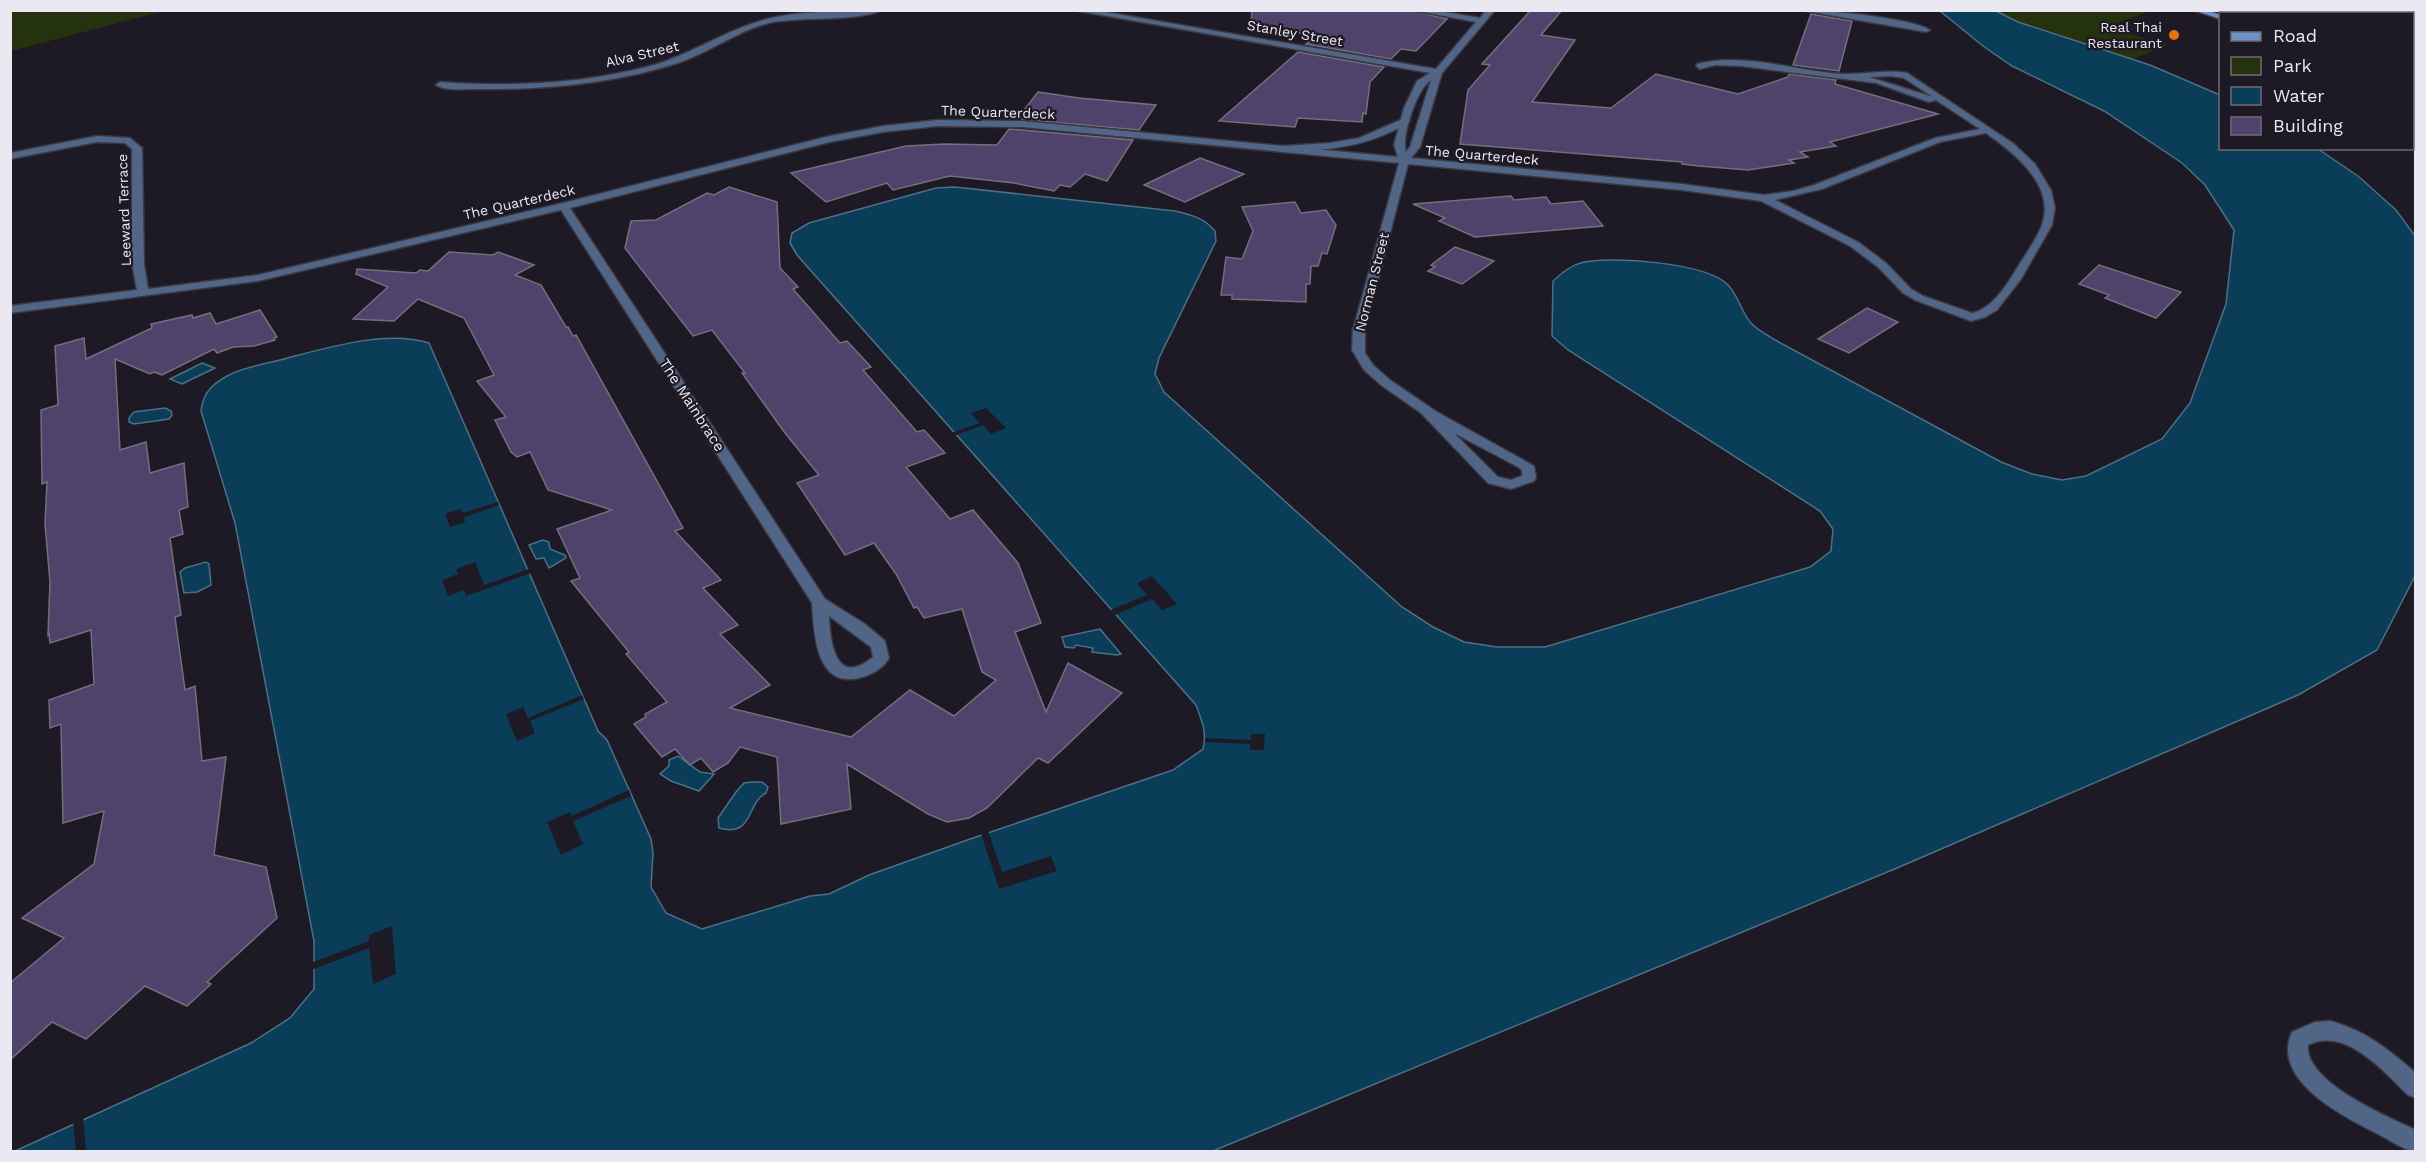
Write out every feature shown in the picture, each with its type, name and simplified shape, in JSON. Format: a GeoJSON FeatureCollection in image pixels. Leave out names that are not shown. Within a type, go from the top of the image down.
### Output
{"type":"FeatureCollection","features":[{"type":"Feature","properties":{"kind":"street","name":"Alva Street"},"geometry":{"type":"LineString","coordinates":[[440,85],[500,86],[612,76],[674,62],[734,33],[765,22],[800,15],[878,10]]}},
{"type":"Feature","properties":{"kind":"street","name":"Stanley Street"},"geometry":{"type":"LineString","coordinates":[[1077,10],[1438,72]]}},
{"type":"Feature","properties":{"kind":"street"},"geometry":{"type":"LineString","coordinates":[[1416,10],[1482,21]]}},
{"type":"Feature","properties":{"kind":"street","name":"Norman Street"},"geometry":{"type":"LineString","coordinates":[[1404,161],[1399,145],[1414,94],[1420,83],[1438,72],[1491,10]]}},
{"type":"Feature","properties":{"kind":"street"},"geometry":{"type":"LineString","coordinates":[[1804,10],[1907,25],[1926,30]]}},
{"type":"Feature","properties":{"kind":"street"},"geometry":{"type":"LineString","coordinates":[[2197,10],[2219,17]]}},
{"type":"Feature","properties":{"kind":"street"},"geometry":{"type":"LineString","coordinates":[[1700,66],[1715,62],[1737,63],[1892,85],[1962,113],[1989,130],[2022,156],[2039,175],[2049,199],[2049,217],[2042,235],[2000,302],[1989,311],[1976,317],[1953,312],[1914,296],[1873,257],[1854,244],[1764,198]]}},
{"type":"Feature","properties":{"kind":"street","name":"Norman Street"},"geometry":{"type":"LineString","coordinates":[[1426,411],[1493,480],[1506,485],[1520,483],[1529,478],[1528,469],[1523,464],[1426,411],[1378,377],[1367,367],[1358,347],[1359,330],[1404,161],[1415,147],[1438,72]]}},
{"type":"Feature","properties":{"kind":"street"},"geometry":{"type":"LineString","coordinates":[[1276,148],[1353,143],[1369,139],[1405,121]]}},
{"type":"Feature","properties":{"kind":"street","name":"The Quarterdeck"},"geometry":{"type":"LineString","coordinates":[[10,310],[258,278],[564,206],[830,139],[883,129],[938,123],[1022,124],[1682,187],[1764,198],[1807,191],[1938,140],[1989,130]]}},
{"type":"Feature","properties":{"kind":"street","name":"Leeward Terrace"},"geometry":{"type":"LineString","coordinates":[[10,156],[97,139],[127,140],[137,148],[138,264],[143,294]]}},
{"type":"Feature","properties":{"kind":"street","name":"The Mainbrace"},"geometry":{"type":"LineString","coordinates":[[564,206],[820,603],[859,628],[879,645],[881,658],[876,664],[855,673],[836,670],[831,663],[824,637],[820,603]]}},
{"type":"Feature","properties":{"kind":"street"},"geometry":{"type":"LineString","coordinates":[[2415,1088],[2383,1058],[2357,1039],[2330,1029],[2309,1031],[2299,1039],[2297,1054],[2303,1066],[2328,1093],[2415,1142]]}},
{"type":"Feature","properties":{"kind":"green space"},"geometry":{"type":"Polygon","coordinates":[[[11,10],[164,11],[11,51],[11,10]]]}},
{"type":"Feature","properties":{"kind":"green space"},"geometry":{"type":"Polygon","coordinates":[[[1996,11],[2150,11],[2108,27],[2168,45],[2133,59],[2018,22],[1996,11]]]}},
{"type":"Feature","properties":{"kind":"water"},"geometry":{"type":"Polygon","coordinates":[[[1940,11],[1996,11],[2018,22],[2150,65],[2219,95],[2219,150],[2319,150],[2358,176],[2396,210],[2415,236],[2415,571],[2414,578],[2377,650],[2298,695],[1897,868],[1213,1151],[13,1152],[251,1043],[290,1018],[314,989],[314,941],[235,523],[201,411],[207,393],[225,377],[249,368],[354,342],[393,338],[429,343],[598,731],[607,740],[651,839],[653,853],[651,887],[666,913],[702,929],[810,896],[829,894],[869,875],[1173,770],[1203,749],[1204,743],[1203,727],[1196,705],[797,255],[790,243],[792,233],[809,223],[936,188],[955,187],[1175,211],[1202,220],[1215,231],[1216,241],[1159,358],[1155,374],[1164,392],[1402,607],[1433,627],[1464,642],[1497,647],[1545,647],[1810,567],[1831,551],[1833,529],[1820,511],[1568,350],[1552,336],[1553,281],[1567,269],[1579,263],[1616,260],[1658,263],[1680,266],[1716,277],[1731,288],[1748,319],[1763,333],[2001,462],[2032,474],[2062,480],[2086,476],[2162,439],[2190,403],[2226,304],[2234,230],[2205,185],[2182,163],[2104,111],[2012,66],[1940,11]]]}},
{"type":"Feature","properties":{"kind":"water"},"geometry":{"type":"Polygon","coordinates":[[[202,363],[215,368],[182,384],[170,379],[202,363]]]}},
{"type":"Feature","properties":{"kind":"water"},"geometry":{"type":"Polygon","coordinates":[[[165,408],[171,411],[172,415],[169,419],[134,424],[129,422],[134,412],[165,408]]]}},
{"type":"Feature","properties":{"kind":"water"},"geometry":{"type":"Polygon","coordinates":[[[543,540],[549,542],[550,549],[565,555],[566,558],[549,568],[544,558],[536,559],[529,545],[543,540]]]}},
{"type":"Feature","properties":{"kind":"water"},"geometry":{"type":"Polygon","coordinates":[[[206,562],[209,564],[211,585],[197,592],[184,593],[180,572],[185,568],[206,562]]]}},
{"type":"Feature","properties":{"kind":"water"},"geometry":{"type":"Polygon","coordinates":[[[1100,629],[1121,654],[1092,652],[1093,648],[1076,645],[1074,648],[1065,647],[1062,637],[1100,629]]]}},
{"type":"Feature","properties":{"kind":"water"},"geometry":{"type":"Polygon","coordinates":[[[678,756],[700,772],[714,774],[699,791],[671,781],[660,774],[669,766],[669,760],[678,756]]]}},
{"type":"Feature","properties":{"kind":"water"},"geometry":{"type":"Polygon","coordinates":[[[762,782],[768,787],[744,824],[730,830],[719,828],[718,818],[736,792],[744,783],[762,782]]]}},
{"type":"Feature","properties":{"kind":"pier"},"geometry":{"type":"Polygon","coordinates":[[[986,408],[1006,428],[991,434],[983,425],[954,436],[951,433],[980,423],[971,413],[986,408]]]}},
{"type":"Feature","properties":{"kind":"pier"},"geometry":{"type":"Polygon","coordinates":[[[498,502],[499,505],[464,517],[465,522],[450,527],[445,514],[461,509],[463,513],[498,502]]]}},
{"type":"Feature","properties":{"kind":"pier"},"geometry":{"type":"Polygon","coordinates":[[[475,562],[484,585],[529,569],[531,573],[466,596],[464,590],[448,596],[442,580],[458,574],[456,569],[475,562]]]}},
{"type":"Feature","properties":{"kind":"pier"},"geometry":{"type":"Polygon","coordinates":[[[1152,576],[1177,604],[1162,610],[1152,599],[1115,615],[1111,610],[1147,595],[1137,583],[1152,576]]]}},
{"type":"Feature","properties":{"kind":"pier"},"geometry":{"type":"Polygon","coordinates":[[[582,695],[584,699],[530,721],[535,733],[517,741],[506,714],[523,707],[528,718],[582,695]]]}},
{"type":"Feature","properties":{"kind":"pier"},"geometry":{"type":"Polygon","coordinates":[[[1251,734],[1265,734],[1264,750],[1250,750],[1250,744],[1205,742],[1205,738],[1251,740],[1251,734]]]}},
{"type":"Feature","properties":{"kind":"pier"},"geometry":{"type":"Polygon","coordinates":[[[629,790],[631,796],[573,821],[583,844],[561,855],[547,822],[570,812],[572,816],[629,790]]]}},
{"type":"Feature","properties":{"kind":"pier"},"geometry":{"type":"Polygon","coordinates":[[[988,831],[1002,872],[1051,856],[1057,871],[999,889],[981,833],[988,831]]]}},
{"type":"Feature","properties":{"kind":"pier"},"geometry":{"type":"Polygon","coordinates":[[[392,926],[396,974],[373,984],[369,948],[311,970],[311,963],[369,941],[369,935],[392,926]]]}},
{"type":"Feature","properties":{"kind":"pier"},"geometry":{"type":"Polygon","coordinates":[[[83,1116],[86,1151],[76,1151],[73,1121],[83,1116]]]}},
{"type":"Feature","properties":{"kind":"building"},"geometry":{"type":"Polygon","coordinates":[[[1252,10],[1410,10],[1447,19],[1416,51],[1401,49],[1391,59],[1306,44],[1316,36],[1251,24],[1252,10]]]}},
{"type":"Feature","properties":{"kind":"building"},"geometry":{"type":"Polygon","coordinates":[[[1531,10],[1562,10],[1541,35],[1575,40],[1532,102],[1611,108],[1656,74],[1738,94],[1788,77],[1789,74],[1836,80],[1835,84],[1938,114],[1830,142],[1836,146],[1800,152],[1808,157],[1789,160],[1794,163],[1748,170],[1682,164],[1682,162],[1460,144],[1468,90],[1490,65],[1482,64],[1531,10]]]}},
{"type":"Feature","properties":{"kind":"building"},"geometry":{"type":"Polygon","coordinates":[[[1811,14],[1852,21],[1839,71],[1793,65],[1811,14]]]}},
{"type":"Feature","properties":{"kind":"building"},"geometry":{"type":"Polygon","coordinates":[[[1298,52],[1384,67],[1370,82],[1366,114],[1363,113],[1362,122],[1298,118],[1295,127],[1219,121],[1298,52]]]}},
{"type":"Feature","properties":{"kind":"building"},"geometry":{"type":"Polygon","coordinates":[[[1038,92],[1156,105],[1139,130],[1017,119],[1038,92]]]}},
{"type":"Feature","properties":{"kind":"building"},"geometry":{"type":"Polygon","coordinates":[[[1009,129],[1133,140],[1107,181],[1085,174],[1070,187],[1060,185],[1054,191],[1014,183],[950,176],[893,190],[887,183],[826,202],[791,173],[906,146],[997,145],[1009,129]]]}},
{"type":"Feature","properties":{"kind":"building"},"geometry":{"type":"Polygon","coordinates":[[[1200,158],[1244,174],[1185,202],[1144,185],[1200,158]]]}},
{"type":"Feature","properties":{"kind":"building"},"geometry":{"type":"Polygon","coordinates":[[[729,187],[777,202],[780,268],[798,287],[793,289],[840,343],[847,341],[871,367],[863,370],[917,432],[924,430],[945,453],[906,467],[950,519],[973,510],[1018,563],[1041,623],[1015,632],[1046,712],[1068,663],[1122,693],[1048,763],[1038,758],[987,808],[969,818],[947,822],[928,814],[847,764],[851,809],[781,824],[777,757],[740,747],[728,763],[713,772],[701,758],[690,765],[675,749],[662,757],[634,724],[646,717],[645,714],[667,702],[626,654],[629,652],[571,581],[580,578],[557,529],[612,510],[548,490],[530,452],[517,457],[511,452],[495,420],[506,417],[477,381],[494,375],[464,318],[418,299],[394,321],[353,319],[388,287],[356,274],[357,269],[416,273],[420,270],[428,271],[449,252],[493,255],[498,252],[534,265],[515,275],[541,285],[566,327],[573,336],[576,335],[683,528],[675,531],[721,580],[703,588],[738,625],[720,634],[770,685],[730,708],[851,737],[910,690],[954,716],[996,680],[982,672],[962,609],[924,618],[917,607],[914,608],[896,574],[874,543],[845,555],[797,483],[819,475],[785,433],[742,373],[745,373],[712,330],[693,336],[625,248],[631,221],[656,220],[707,193],[714,195],[729,187]]]}},
{"type":"Feature","properties":{"kind":"building"},"geometry":{"type":"Polygon","coordinates":[[[1511,196],[1514,200],[1546,197],[1551,204],[1583,201],[1603,226],[1475,237],[1439,221],[1445,218],[1413,204],[1511,196]]]}},
{"type":"Feature","properties":{"kind":"building"},"geometry":{"type":"Polygon","coordinates":[[[1295,202],[1301,213],[1326,210],[1336,225],[1327,254],[1322,253],[1318,266],[1311,266],[1310,284],[1306,284],[1306,302],[1232,299],[1232,295],[1221,295],[1226,257],[1242,259],[1253,231],[1242,207],[1295,202]]]}},
{"type":"Feature","properties":{"kind":"building"},"geometry":{"type":"Polygon","coordinates":[[[1455,247],[1494,261],[1462,284],[1428,271],[1435,267],[1431,265],[1455,247]]]}},
{"type":"Feature","properties":{"kind":"building"},"geometry":{"type":"Polygon","coordinates":[[[2099,265],[2181,292],[2156,318],[2105,298],[2109,295],[2079,284],[2099,265]]]}},
{"type":"Feature","properties":{"kind":"building"},"geometry":{"type":"Polygon","coordinates":[[[1867,308],[1898,322],[1849,353],[1818,339],[1867,308]]]}},
{"type":"Feature","properties":{"kind":"building"},"geometry":{"type":"Polygon","coordinates":[[[260,310],[277,337],[274,338],[275,340],[254,346],[233,347],[217,353],[214,349],[162,375],[154,372],[150,374],[115,359],[120,450],[146,442],[150,473],[184,463],[188,507],[179,510],[183,534],[170,538],[181,615],[175,617],[185,690],[195,686],[202,761],[226,757],[214,855],[266,867],[277,918],[207,982],[211,984],[187,1006],[145,986],[86,1039],[52,1022],[10,1060],[10,983],[64,938],[22,918],[94,864],[104,811],[63,823],[61,724],[50,728],[49,700],[94,684],[91,630],[50,643],[48,635],[50,582],[45,524],[47,482],[42,484],[41,410],[58,405],[55,346],[84,338],[86,359],[152,328],[151,324],[210,313],[216,324],[260,310]]]}},
{"type":"Feature","properties":{"kind":"place","name":"Real Thai Restaurant"},"geometry":{"type":"Point","coordinates":[2174,35]}}]}
